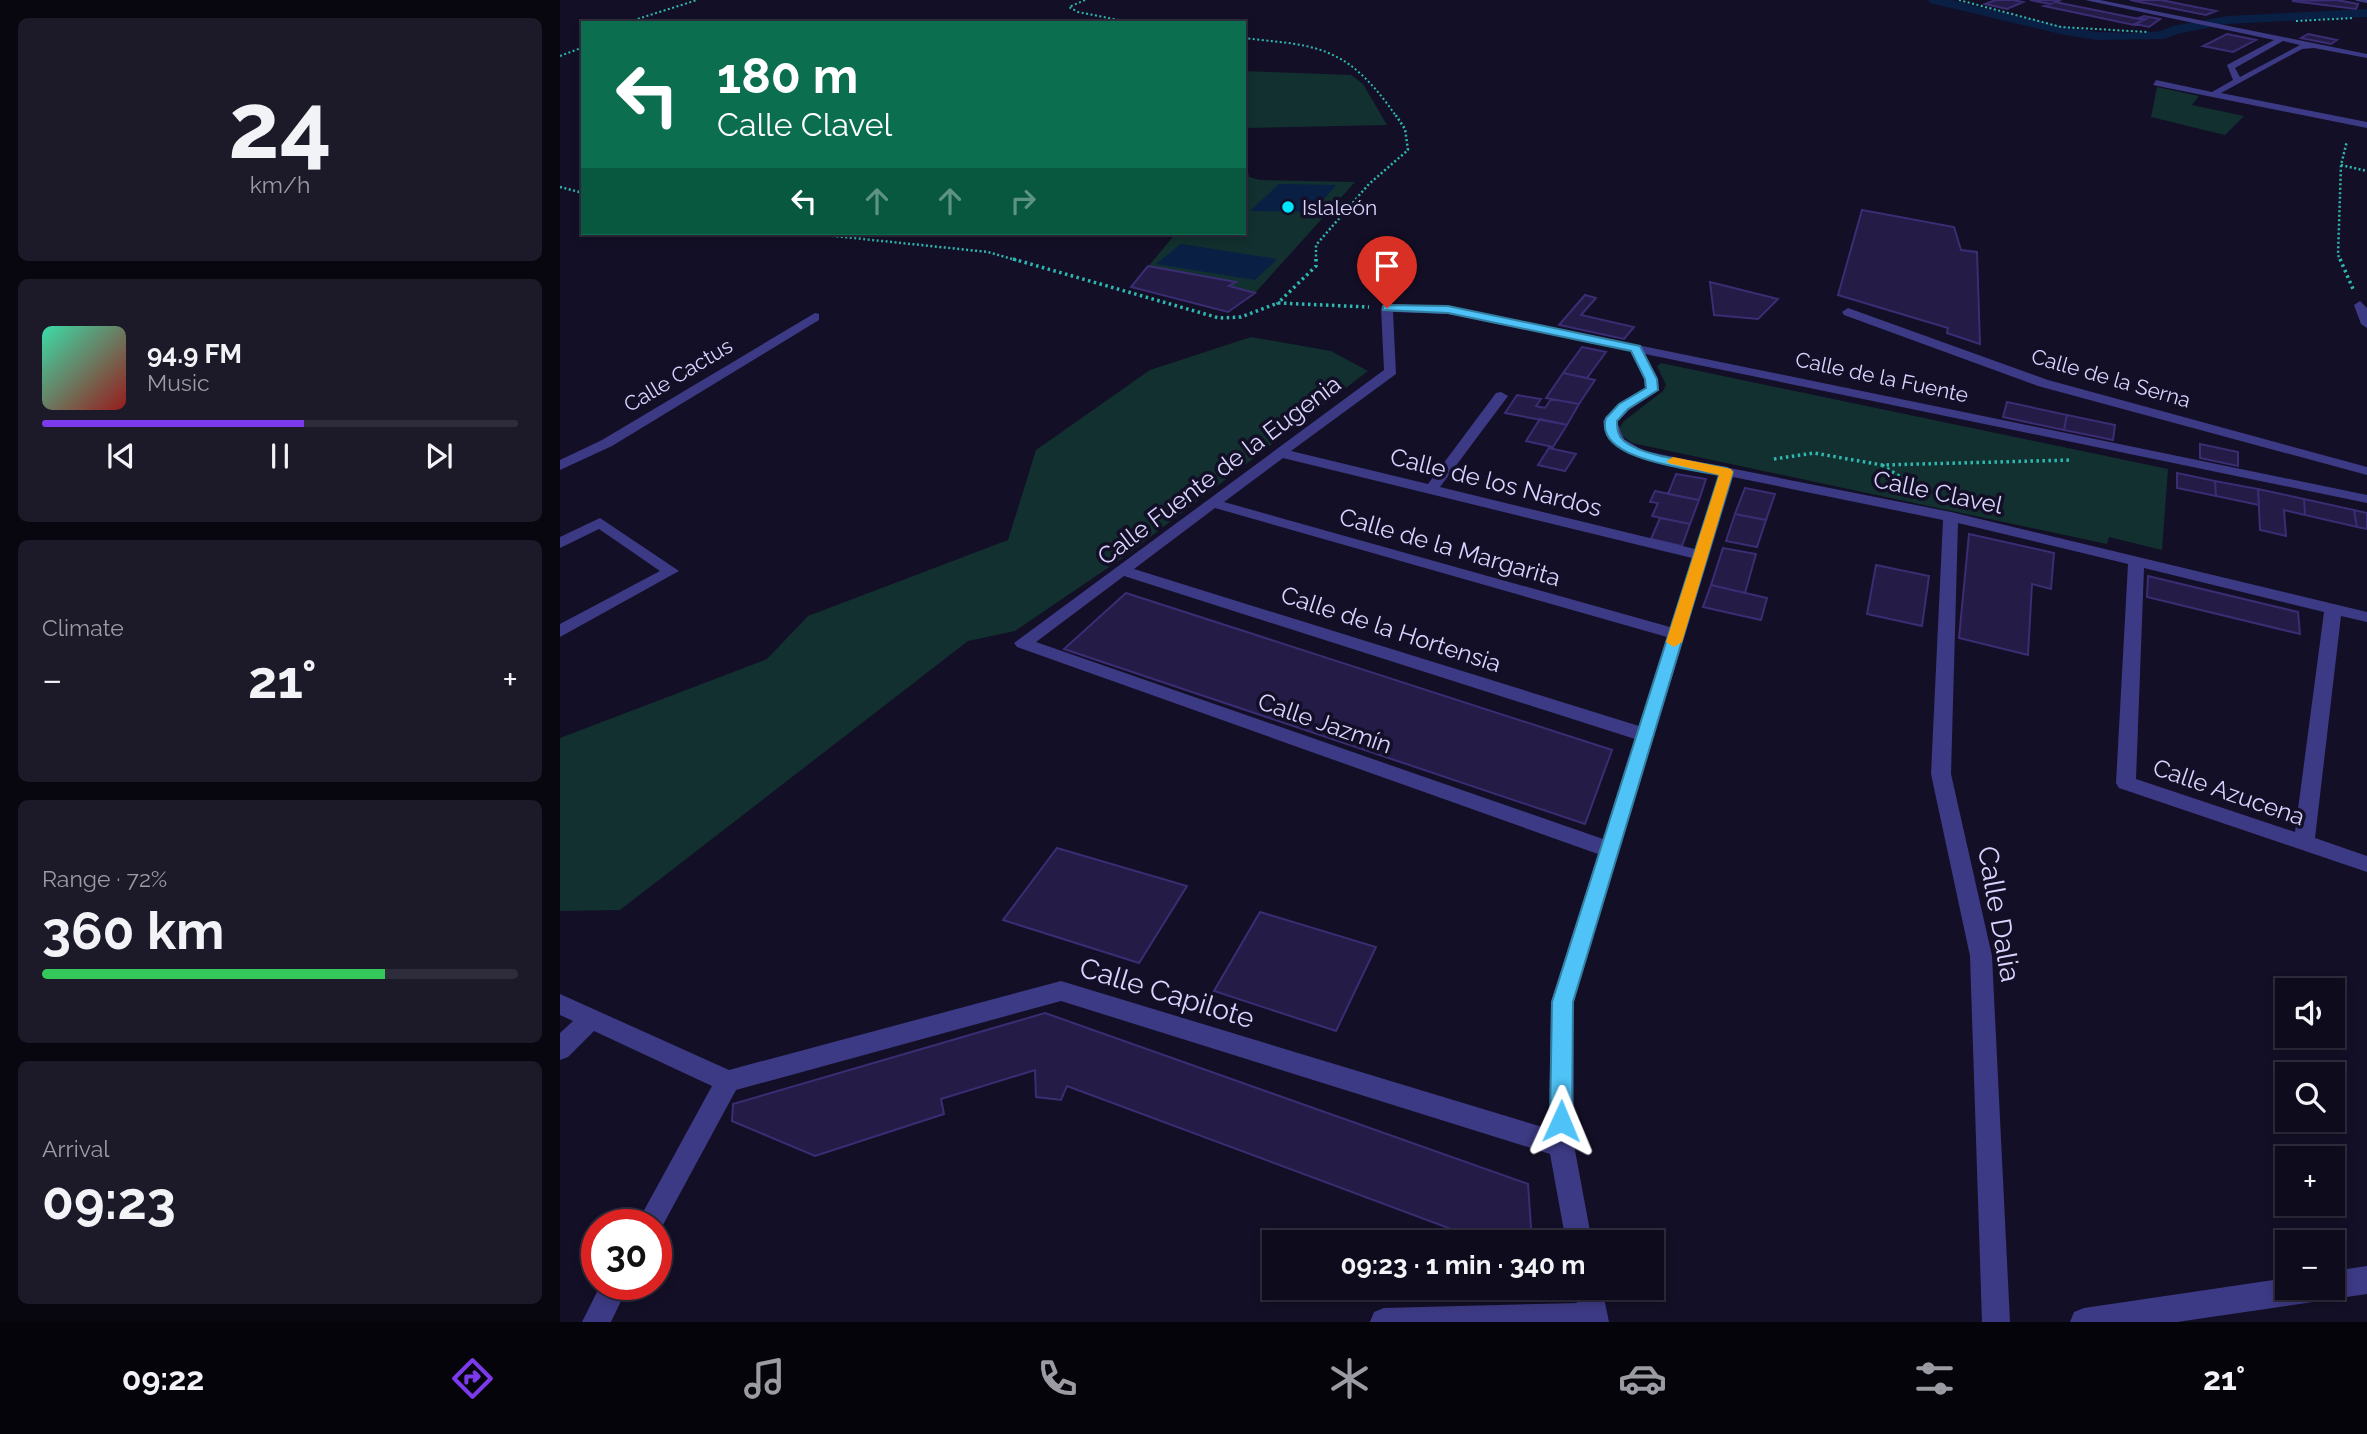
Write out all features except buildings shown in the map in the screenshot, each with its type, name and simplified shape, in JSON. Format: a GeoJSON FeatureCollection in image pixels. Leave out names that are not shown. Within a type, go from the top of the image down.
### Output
{"type":"FeatureCollection","features":[{"type":"Feature","properties":{"kind":"street"},"geometry":{"type":"LineString","coordinates":[[2090,0],[2367,56]]}},
{"type":"Feature","properties":{"kind":"street"},"geometry":{"type":"LineString","coordinates":[[2359,0],[2367,2]]}},
{"type":"Feature","properties":{"kind":"street"},"geometry":{"type":"LineString","coordinates":[[2238,81],[2230,66],[2281,39]]}},
{"type":"Feature","properties":{"kind":"street"},"geometry":{"type":"LineString","coordinates":[[2349,52],[2367,41]]}},
{"type":"Feature","properties":{"kind":"street"},"geometry":{"type":"LineString","coordinates":[[2214,94],[2301,47],[2324,47]]}},
{"type":"Feature","properties":{"kind":"street"},"geometry":{"type":"LineString","coordinates":[[2156,83],[2367,125]]}},
{"type":"Feature","properties":{"kind":"street"},"geometry":{"type":"LineString","coordinates":[[2360,305],[2367,324]]}},
{"type":"Feature","properties":{"kind":"street","name":"Calle de la Fuente"},"geometry":{"type":"LineString","coordinates":[[1387,308],[1448,310],[2367,499]]}},
{"type":"Feature","properties":{"kind":"street","name":"Calle Fuente de la Eugenia"},"geometry":{"type":"LineString","coordinates":[[1023,643],[1391,371],[1387,308]]}},
{"type":"Feature","properties":{"kind":"street","name":"Calle de la Serna"},"geometry":{"type":"LineString","coordinates":[[1848,312],[2043,383],[2367,471]]}},
{"type":"Feature","properties":{"kind":"street","name":"Calle Cactus"},"geometry":{"type":"LineString","coordinates":[[560,466],[607,443],[816,317]]}},
{"type":"Feature","properties":{"kind":"street","name":"Calle Clavel"},"geometry":{"type":"LineString","coordinates":[[1636,348],[1651,379],[1652,390],[1624,407],[1610,421],[1612,435],[1620,445],[1640,454],[1951,517],[2367,617]]}},
{"type":"Feature","properties":{"kind":"street"},"geometry":{"type":"LineString","coordinates":[[1431,490],[1502,396]]}},
{"type":"Feature","properties":{"kind":"street","name":"Calle de los Nardos"},"geometry":{"type":"LineString","coordinates":[[1280,453],[1701,555]]}},
{"type":"Feature","properties":{"kind":"street"},"geometry":{"type":"LineString","coordinates":[[1578,1230],[1561,1145],[1562,1002],[1701,555],[1737,474]]}},
{"type":"Feature","properties":{"kind":"street","name":"Calle de la Margarita"},"geometry":{"type":"LineString","coordinates":[[1212,503],[1676,635]]}},
{"type":"Feature","properties":{"kind":"street","name":"Calle Dalia"},"geometry":{"type":"LineString","coordinates":[[1951,517],[1941,774],[1982,956],[1996,1322]]}},
{"type":"Feature","properties":{"kind":"street"},"geometry":{"type":"LineString","coordinates":[[560,542],[600,523],[671,571],[560,631]]}},
{"type":"Feature","properties":{"kind":"street","name":"Calle Azucena"},"geometry":{"type":"LineString","coordinates":[[2136,560],[2126,783],[2367,864]]}},
{"type":"Feature","properties":{"kind":"street","name":"Calle de la Hortensia"},"geometry":{"type":"LineString","coordinates":[[1122,570],[1645,735]]}},
{"type":"Feature","properties":{"kind":"street"},"geometry":{"type":"LineString","coordinates":[[2304,843],[2333,609]]}},
{"type":"Feature","properties":{"kind":"street","name":"Calle Jazmín"},"geometry":{"type":"LineString","coordinates":[[1023,643],[1610,850]]}},
{"type":"Feature","properties":{"kind":"street","name":"Calle Capilote"},"geometry":{"type":"LineString","coordinates":[[728,1081],[1061,990],[1561,1145]]}},
{"type":"Feature","properties":{"kind":"street"},"geometry":{"type":"LineString","coordinates":[[560,1004],[728,1081],[658,1209]]}},
{"type":"Feature","properties":{"kind":"street"},"geometry":{"type":"LineString","coordinates":[[560,1048],[591,1018]]}},
{"type":"Feature","properties":{"kind":"street"},"geometry":{"type":"LineString","coordinates":[[2345,1283],[2367,1280]]}},
{"type":"Feature","properties":{"kind":"street"},"geometry":{"type":"LineString","coordinates":[[2084,1322],[2275,1294]]}},
{"type":"Feature","properties":{"kind":"street"},"geometry":{"type":"LineString","coordinates":[[596,1322],[608,1300]]}},
{"type":"Feature","properties":{"kind":"street"},"geometry":{"type":"LineString","coordinates":[[1384,1322],[1594,1319],[1590,1300]]}},
{"type":"Feature","properties":{"kind":"path"},"geometry":{"type":"LineString","coordinates":[[631,21],[697,0]]}},
{"type":"Feature","properties":{"kind":"path"},"geometry":{"type":"LineString","coordinates":[[1085,0],[1069,7],[1078,12],[1124,21]]}},
{"type":"Feature","properties":{"kind":"path"},"geometry":{"type":"LineString","coordinates":[[1959,0],[2061,27],[2124,33],[2156,29]]}},
{"type":"Feature","properties":{"kind":"path"},"geometry":{"type":"LineString","coordinates":[[1246,38],[1316,49],[1336,57],[1377,89],[1405,130],[1408,150],[1369,184],[1315,245],[1316,266],[1278,303]]}},
{"type":"Feature","properties":{"kind":"path"},"geometry":{"type":"LineString","coordinates":[[560,56],[581,48]]}},
{"type":"Feature","properties":{"kind":"path"},"geometry":{"type":"LineString","coordinates":[[2347,138],[2341,165],[2338,255],[2360,305]]}},
{"type":"Feature","properties":{"kind":"path"},"geometry":{"type":"LineString","coordinates":[[2341,165],[2367,171]]}},
{"type":"Feature","properties":{"kind":"path"},"geometry":{"type":"LineString","coordinates":[[560,187],[581,192]]}},
{"type":"Feature","properties":{"kind":"path"},"geometry":{"type":"LineString","coordinates":[[824,235],[988,252],[1219,318],[1241,317],[1278,303],[1387,308]]}},
{"type":"Feature","properties":{"kind":"path"},"geometry":{"type":"LineString","coordinates":[[1737,474],[1774,459],[1814,453],[1882,465],[2074,460]]}},
{"type":"Feature","properties":{"kind":"green space","name":"Islaleón"},"geometry":{"type":"Polygon","coordinates":[[[1246,71],[1351,75],[1363,84],[1387,125],[1246,128],[1246,71]]]}},
{"type":"Feature","properties":{"kind":"green space"},"geometry":{"type":"Polygon","coordinates":[[[2157,87],[2199,96],[2192,105],[2244,116],[2225,135],[2151,117],[2157,87]]]}},
{"type":"Feature","properties":{"kind":"green space","name":"Islaleón"},"geometry":{"type":"Polygon","coordinates":[[[1246,161],[1249,177],[1260,180],[1355,182],[1255,293],[1228,312],[1131,287],[1174,235],[1246,235],[1246,161]]]}},
{"type":"Feature","properties":{"kind":"green space"},"geometry":{"type":"Polygon","coordinates":[[[1251,337],[1331,351],[1368,371],[1124,557],[1015,631],[968,641],[620,910],[560,911],[560,738],[767,659],[808,616],[1008,540],[1036,450],[1150,370],[1251,337]]]}},
{"type":"Feature","properties":{"kind":"green space"},"geometry":{"type":"Polygon","coordinates":[[[1661,363],[2168,469],[2162,550],[2109,537],[2107,544],[1632,443],[1622,436],[1619,428],[1624,421],[1663,391],[1666,385],[1657,366],[1661,363]]]}},
{"type":"Feature","properties":{"kind":"water"},"geometry":{"type":"Polygon","coordinates":[[[1279,184],[1336,185],[1313,212],[1250,211],[1279,184]]]}},
{"type":"Feature","properties":{"kind":"water"},"geometry":{"type":"Polygon","coordinates":[[[1181,244],[1277,259],[1255,280],[1156,264],[1181,244]]]}},
{"type":"Feature","properties":{"kind":"waterway"},"geometry":{"type":"LineString","coordinates":[[1935,0],[2060,30],[2097,36],[2164,35],[2173,30],[2227,20],[2367,13]]}},
{"type":"Feature","properties":{"kind":"slow traffic"},"geometry":{"type":"LineString","coordinates":[[1673,461],[1727,472],[1674,642]]}},
{"type":"Feature","properties":{"kind":"place","name":"Islaleón"},"geometry":{"type":"Point","coordinates":[1288,207]}},
{"type":"Feature","properties":{"kind":"route"},"geometry":{"type":"LineString","coordinates":[[1387,308],[1448,310],[1636,348],[1651,379],[1652,390],[1624,407],[1610,421],[1612,435],[1620,445],[1640,454],[1727,472],[1562,1002],[1561,1121]]}}]}
